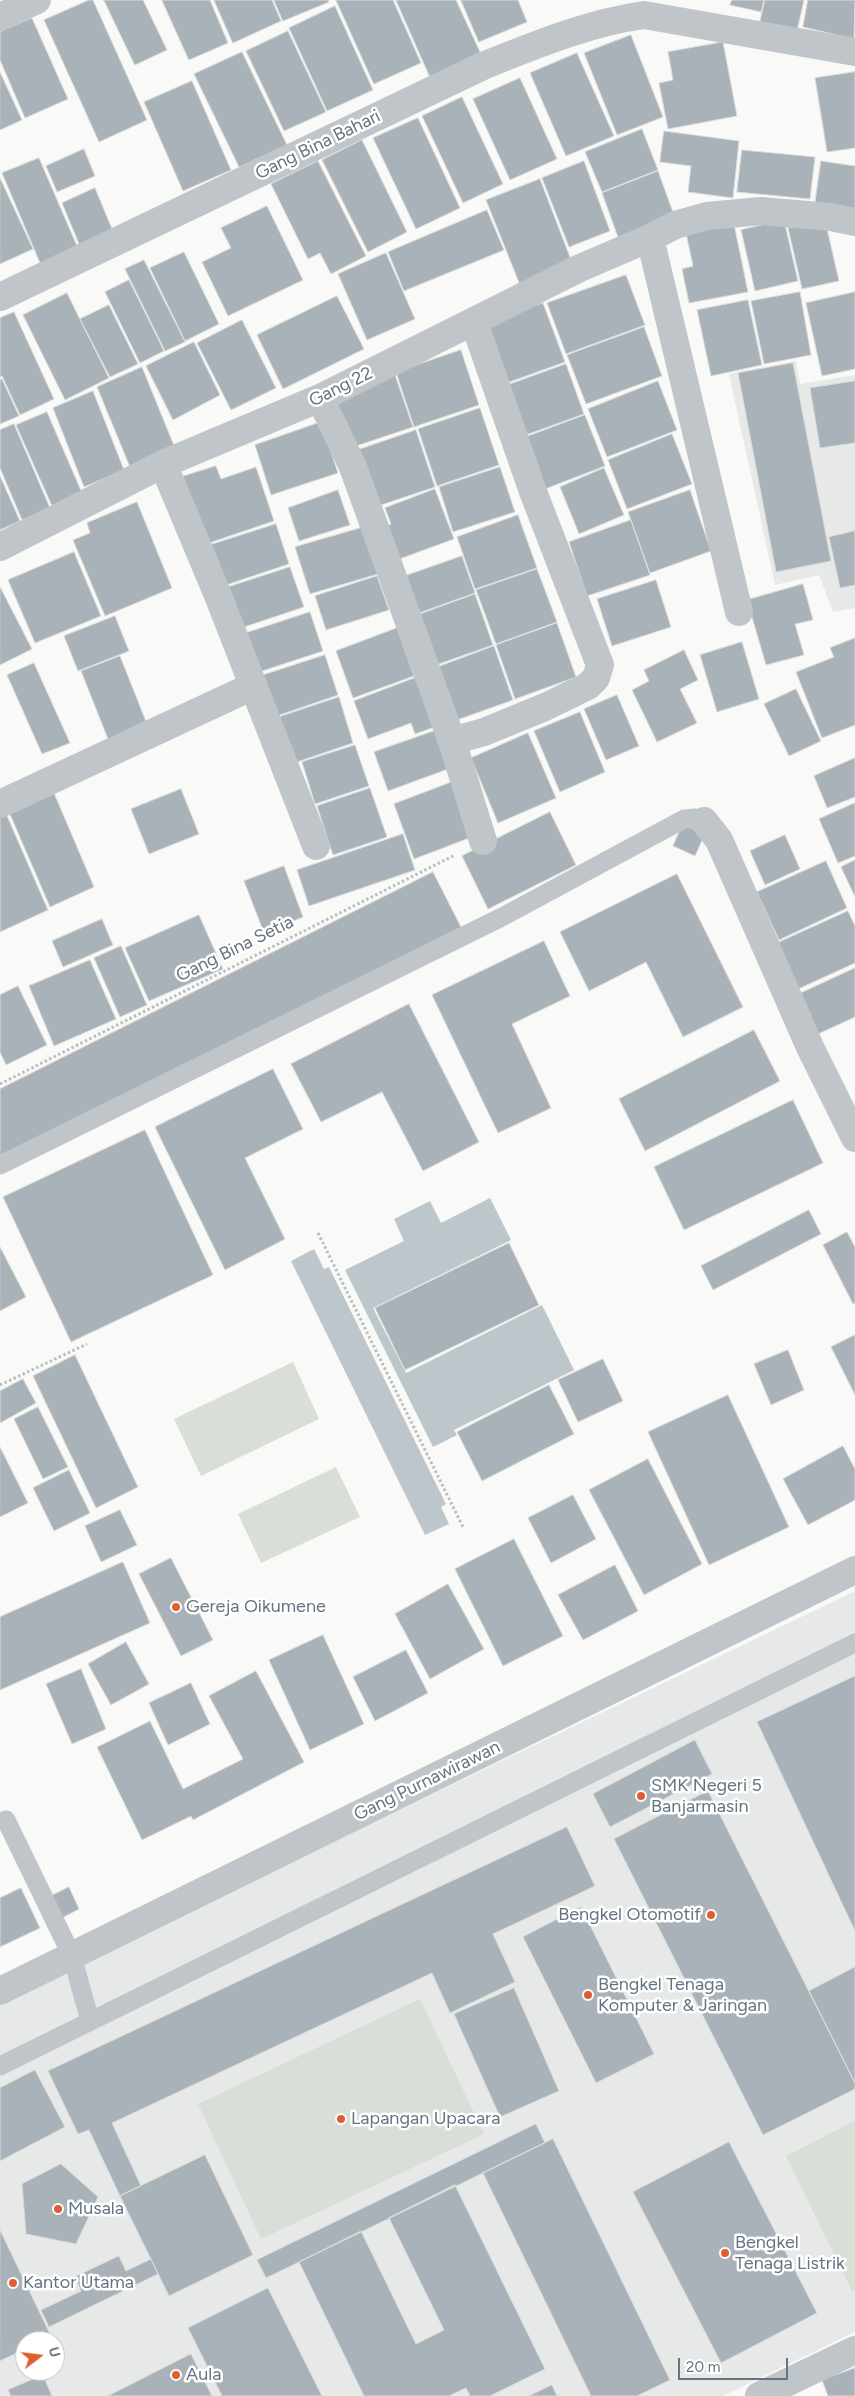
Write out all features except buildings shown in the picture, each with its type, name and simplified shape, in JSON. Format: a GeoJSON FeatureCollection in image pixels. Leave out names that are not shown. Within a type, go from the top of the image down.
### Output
{"type":"FeatureCollection","features":[{"type":"Feature","properties":{"kind":"street"},"geometry":{"type":"LineString","coordinates":[[0,17],[37,0]]}},
{"type":"Feature","properties":{"kind":"street","name":"Gang Bina Bahari"},"geometry":{"type":"LineString","coordinates":[[0,297],[485,66],[557,37],[610,20],[644,15],[855,52]]}},
{"type":"Feature","properties":{"kind":"street","name":"Gang 22"},"geometry":{"type":"LineString","coordinates":[[0,547],[163,464],[320,398],[580,268],[681,224],[707,216],[761,211],[831,217],[855,222]]}},
{"type":"Feature","properties":{"kind":"street"},"geometry":{"type":"LineString","coordinates":[[650,238],[738,612]]}},
{"type":"Feature","properties":{"kind":"street"},"geometry":{"type":"LineString","coordinates":[[452,741],[493,728],[588,686],[596,678],[600,665],[532,489],[474,322]]}},
{"type":"Feature","properties":{"kind":"street"},"geometry":{"type":"LineString","coordinates":[[320,398],[353,467],[452,741],[483,842]]}},
{"type":"Feature","properties":{"kind":"street"},"geometry":{"type":"LineString","coordinates":[[163,464],[316,846]]}},
{"type":"Feature","properties":{"kind":"street"},"geometry":{"type":"LineString","coordinates":[[0,804],[253,686]]}},
{"type":"Feature","properties":{"kind":"street"},"geometry":{"type":"LineString","coordinates":[[704,821],[719,840],[810,1047],[855,1138]]}},
{"type":"Feature","properties":{"kind":"street","name":"Gang Purnawirawan"},"geometry":{"type":"LineString","coordinates":[[0,1991],[855,1570]]}},
{"type":"Feature","properties":{"kind":"street"},"geometry":{"type":"LineString","coordinates":[[758,2396],[855,2350]]}},
{"type":"Feature","properties":{"kind":"lane"},"geometry":{"type":"LineString","coordinates":[[0,1165],[502,917],[684,819],[695,818],[704,821]]}},
{"type":"Feature","properties":{"kind":"lane"},"geometry":{"type":"LineString","coordinates":[[0,2066],[855,1643]]}},
{"type":"Feature","properties":{"kind":"lane"},"geometry":{"type":"LineString","coordinates":[[6,1820],[72,1956],[90,2022]]}},
{"type":"Feature","properties":{"kind":"path","name":"Gang Bina Setia"},"geometry":{"type":"LineString","coordinates":[[0,1084],[483,842]]}},
{"type":"Feature","properties":{"kind":"path"},"geometry":{"type":"LineString","coordinates":[[318,1233],[464,1529]]}},
{"type":"Feature","properties":{"kind":"path"},"geometry":{"type":"LineString","coordinates":[[0,1385],[87,1344]]}},
{"type":"Feature","properties":{"kind":"shaded area"},"geometry":{"type":"Polygon","coordinates":[[[796,361],[800,384],[855,375],[855,608],[833,612],[819,575],[775,585],[729,374],[796,361]]]}},
{"type":"Feature","properties":{"kind":"shaded area"},"geometry":{"type":"Polygon","coordinates":[[[490,1198],[511,1240],[373,1308],[406,1373],[542,1305],[574,1370],[454,1430],[457,1435],[433,1447],[345,1270],[404,1241],[394,1219],[430,1201],[441,1223],[490,1198]]]}},
{"type":"Feature","properties":{"kind":"shaded area"},"geometry":{"type":"Polygon","coordinates":[[[314,1249],[324,1269],[329,1267],[446,1504],[441,1507],[449,1524],[425,1535],[291,1261],[314,1249]]]}},
{"type":"Feature","properties":{"kind":"shaded area"},"geometry":{"type":"Polygon","coordinates":[[[293,1362],[319,1419],[201,1476],[174,1419],[293,1362]]]}},
{"type":"Feature","properties":{"kind":"shaded area"},"geometry":{"type":"Polygon","coordinates":[[[336,1467],[360,1517],[261,1563],[238,1514],[336,1467]]]}},
{"type":"Feature","properties":{"kind":"shaded area","name":"SMK Negeri 5 Banjarmasin"},"geometry":{"type":"Polygon","coordinates":[[[855,1591],[855,2332],[723,2396],[0,2396],[0,2002],[855,1591]]]}},
{"type":"Feature","properties":{"kind":"shaded area","name":"Lapangan Upacara"},"geometry":{"type":"Polygon","coordinates":[[[420,1999],[484,2134],[261,2239],[198,2104],[420,1999]]]}},
{"type":"Feature","properties":{"kind":"shaded area"},"geometry":{"type":"Polygon","coordinates":[[[855,2121],[855,2290],[852,2291],[786,2156],[855,2121]]]}},
{"type":"Feature","properties":{"kind":"place","name":"Gereja Oikumene"},"geometry":{"type":"Point","coordinates":[176,1607]}},
{"type":"Feature","properties":{"kind":"place","name":"SMK Negeri 5 Banjarmasin"},"geometry":{"type":"Point","coordinates":[641,1796]}},
{"type":"Feature","properties":{"kind":"place","name":"Bengkel Otomotif"},"geometry":{"type":"Point","coordinates":[711,1915]}},
{"type":"Feature","properties":{"kind":"place","name":"Bengkel Tenaga Komputer & Jaringan"},"geometry":{"type":"Point","coordinates":[588,1995]}},
{"type":"Feature","properties":{"kind":"place","name":"Lapangan Upacara"},"geometry":{"type":"Point","coordinates":[341,2119]}},
{"type":"Feature","properties":{"kind":"place","name":"Musala"},"geometry":{"type":"Point","coordinates":[58,2209]}},
{"type":"Feature","properties":{"kind":"place","name":"Bengkel Tenaga Listrik"},"geometry":{"type":"Point","coordinates":[725,2253]}},
{"type":"Feature","properties":{"kind":"place","name":"Kantor Utama"},"geometry":{"type":"Point","coordinates":[13,2283]}},
{"type":"Feature","properties":{"kind":"place","name":"Aula"},"geometry":{"type":"Point","coordinates":[176,2375]}}]}
